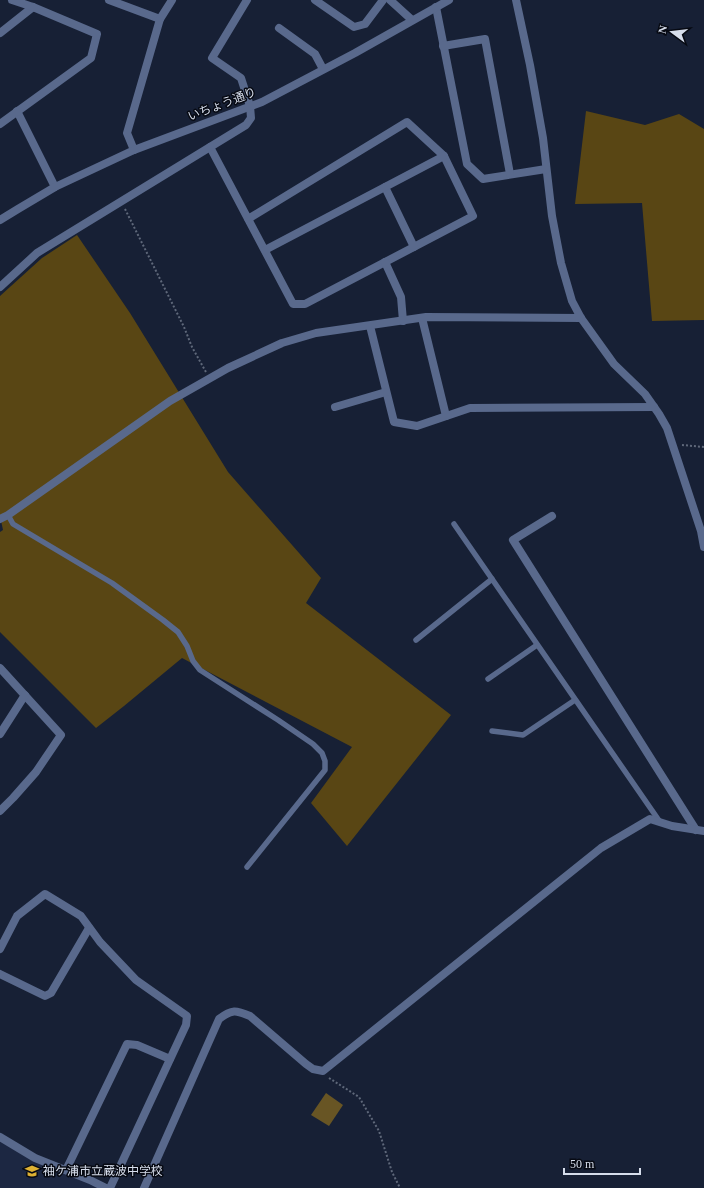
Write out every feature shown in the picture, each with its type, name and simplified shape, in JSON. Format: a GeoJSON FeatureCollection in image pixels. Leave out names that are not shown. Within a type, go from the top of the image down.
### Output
{"type":"FeatureCollection","features":[{"type":"Feature","properties":{"kind":"street"},"geometry":{"type":"LineString","coordinates":[[0,124],[91,58],[97,34],[33,8],[23,2],[12,0]]}},
{"type":"Feature","properties":{"kind":"street"},"geometry":{"type":"LineString","coordinates":[[109,0],[160,19]]}},
{"type":"Feature","properties":{"kind":"street"},"geometry":{"type":"LineString","coordinates":[[134,150],[127,133],[160,19],[172,0]]}},
{"type":"Feature","properties":{"kind":"street"},"geometry":{"type":"LineString","coordinates":[[0,287],[37,253],[246,125],[251,118],[250,106],[241,78],[212,58],[247,0]]}},
{"type":"Feature","properties":{"kind":"street"},"geometry":{"type":"LineString","coordinates":[[315,0],[354,26],[365,24],[383,0]]}},
{"type":"Feature","properties":{"kind":"street"},"geometry":{"type":"LineString","coordinates":[[390,0],[412,20]]}},
{"type":"Feature","properties":{"kind":"street","name":"いちょう通り"},"geometry":{"type":"LineString","coordinates":[[0,220],[55,187],[134,150],[262,102],[449,0]]}},
{"type":"Feature","properties":{"kind":"street"},"geometry":{"type":"LineString","coordinates":[[516,0],[530,65],[543,138],[552,216],[561,263],[572,301],[580,318],[614,364],[645,394],[667,428],[701,531],[704,547]]}},
{"type":"Feature","properties":{"kind":"street"},"geometry":{"type":"LineString","coordinates":[[436,7],[467,164],[483,179],[546,169]]}},
{"type":"Feature","properties":{"kind":"street"},"geometry":{"type":"LineString","coordinates":[[0,33],[33,8]]}},
{"type":"Feature","properties":{"kind":"street"},"geometry":{"type":"LineString","coordinates":[[279,28],[315,54],[323,69]]}},
{"type":"Feature","properties":{"kind":"street"},"geometry":{"type":"LineString","coordinates":[[443,46],[486,39],[510,174]]}},
{"type":"Feature","properties":{"kind":"street"},"geometry":{"type":"LineString","coordinates":[[18,111],[55,187]]}},
{"type":"Feature","properties":{"kind":"street"},"geometry":{"type":"LineString","coordinates":[[210,147],[264,250],[293,304],[305,304],[472,216],[444,156],[407,122],[248,219]]}},
{"type":"Feature","properties":{"kind":"street"},"geometry":{"type":"LineString","coordinates":[[264,250],[444,156]]}},
{"type":"Feature","properties":{"kind":"street"},"geometry":{"type":"LineString","coordinates":[[385,187],[414,247]]}},
{"type":"Feature","properties":{"kind":"street"},"geometry":{"type":"LineString","coordinates":[[385,262],[401,298],[403,321]]}},
{"type":"Feature","properties":{"kind":"street"},"geometry":{"type":"LineString","coordinates":[[0,519],[8,515],[170,401],[228,368],[282,343],[316,333],[422,318],[580,318]]}},
{"type":"Feature","properties":{"kind":"street"},"geometry":{"type":"LineString","coordinates":[[422,318],[446,416]]}},
{"type":"Feature","properties":{"kind":"street"},"geometry":{"type":"LineString","coordinates":[[370,326],[394,422],[417,426],[470,408],[654,407]]}},
{"type":"Feature","properties":{"kind":"street"},"geometry":{"type":"LineString","coordinates":[[336,407],[386,392]]}},
{"type":"Feature","properties":{"kind":"street"},"geometry":{"type":"LineString","coordinates":[[552,516],[513,540],[700,830]]}},
{"type":"Feature","properties":{"kind":"street"},"geometry":{"type":"LineString","coordinates":[[0,668],[24,696],[61,734],[36,772],[0,811]]}},
{"type":"Feature","properties":{"kind":"street"},"geometry":{"type":"LineString","coordinates":[[0,734],[24,696]]}},
{"type":"Feature","properties":{"kind":"street"},"geometry":{"type":"LineString","coordinates":[[144,1188],[219,1019],[227,1013],[239,1011],[250,1016],[306,1064],[313,1069],[323,1071],[600,848],[650,819],[672,826],[700,830]]}},
{"type":"Feature","properties":{"kind":"street"},"geometry":{"type":"LineString","coordinates":[[0,949],[16,916],[45,894],[81,916],[100,942],[136,980],[187,1016],[186,1025],[110,1188]]}},
{"type":"Feature","properties":{"kind":"street"},"geometry":{"type":"LineString","coordinates":[[0,974],[45,996],[51,992],[89,928]]}},
{"type":"Feature","properties":{"kind":"street"},"geometry":{"type":"LineString","coordinates":[[66,1170],[127,1044],[137,1045],[170,1059]]}},
{"type":"Feature","properties":{"kind":"street"},"geometry":{"type":"LineString","coordinates":[[0,1137],[35,1158],[106,1188]]}},
{"type":"Feature","properties":{"kind":"lane"},"geometry":{"type":"LineString","coordinates":[[8,515],[13,524],[112,583],[163,620],[178,632],[187,646],[193,661],[200,670],[278,720],[313,744],[322,753],[325,761],[325,770],[247,867]]}},
{"type":"Feature","properties":{"kind":"lane"},"geometry":{"type":"LineString","coordinates":[[454,524],[660,822]]}},
{"type":"Feature","properties":{"kind":"lane"},"geometry":{"type":"LineString","coordinates":[[416,640],[492,579]]}},
{"type":"Feature","properties":{"kind":"lane"},"geometry":{"type":"LineString","coordinates":[[488,680],[537,645]]}},
{"type":"Feature","properties":{"kind":"lane"},"geometry":{"type":"LineString","coordinates":[[492,730],[523,735],[575,700]]}},
{"type":"Feature","properties":{"kind":"path"},"geometry":{"type":"LineString","coordinates":[[121,201],[184,327],[192,347],[210,378]]}},
{"type":"Feature","properties":{"kind":"path"},"geometry":{"type":"LineString","coordinates":[[672,445],[704,446]]}},
{"type":"Feature","properties":{"kind":"path"},"geometry":{"type":"LineString","coordinates":[[323,1071],[327,1077],[359,1097],[379,1130],[392,1172],[400,1188]]}},
{"type":"Feature","properties":{"kind":"shaded area"},"geometry":{"type":"Polygon","coordinates":[[[586,111],[645,125],[679,114],[704,129],[704,320],[652,321],[642,203],[575,204],[586,111]]]}},
{"type":"Feature","properties":{"kind":"shaded area"},"geometry":{"type":"Polygon","coordinates":[[[77,235],[130,313],[228,472],[321,578],[306,603],[451,715],[347,846],[311,803],[352,747],[182,658],[96,728],[0,632],[0,532],[3,530],[0,516],[0,296],[42,258],[77,235]]]}},
{"type":"Feature","properties":{"kind":"shaded area"},"geometry":{"type":"Polygon","coordinates":[[[326,1093],[343,1105],[329,1126],[311,1115],[326,1093]]]}},
{"type":"Feature","properties":{"kind":"shaded area","name":"袖ケ浦市立蔵波中学校"},"geometry":{"type":"Polygon","coordinates":[[[0,1142],[101,1188],[0,1188],[0,1142]]]}},
{"type":"Feature","properties":{"kind":"place","name":"袖ケ浦市立蔵波中学校"},"geometry":{"type":"Point","coordinates":[32,1171]}}]}
